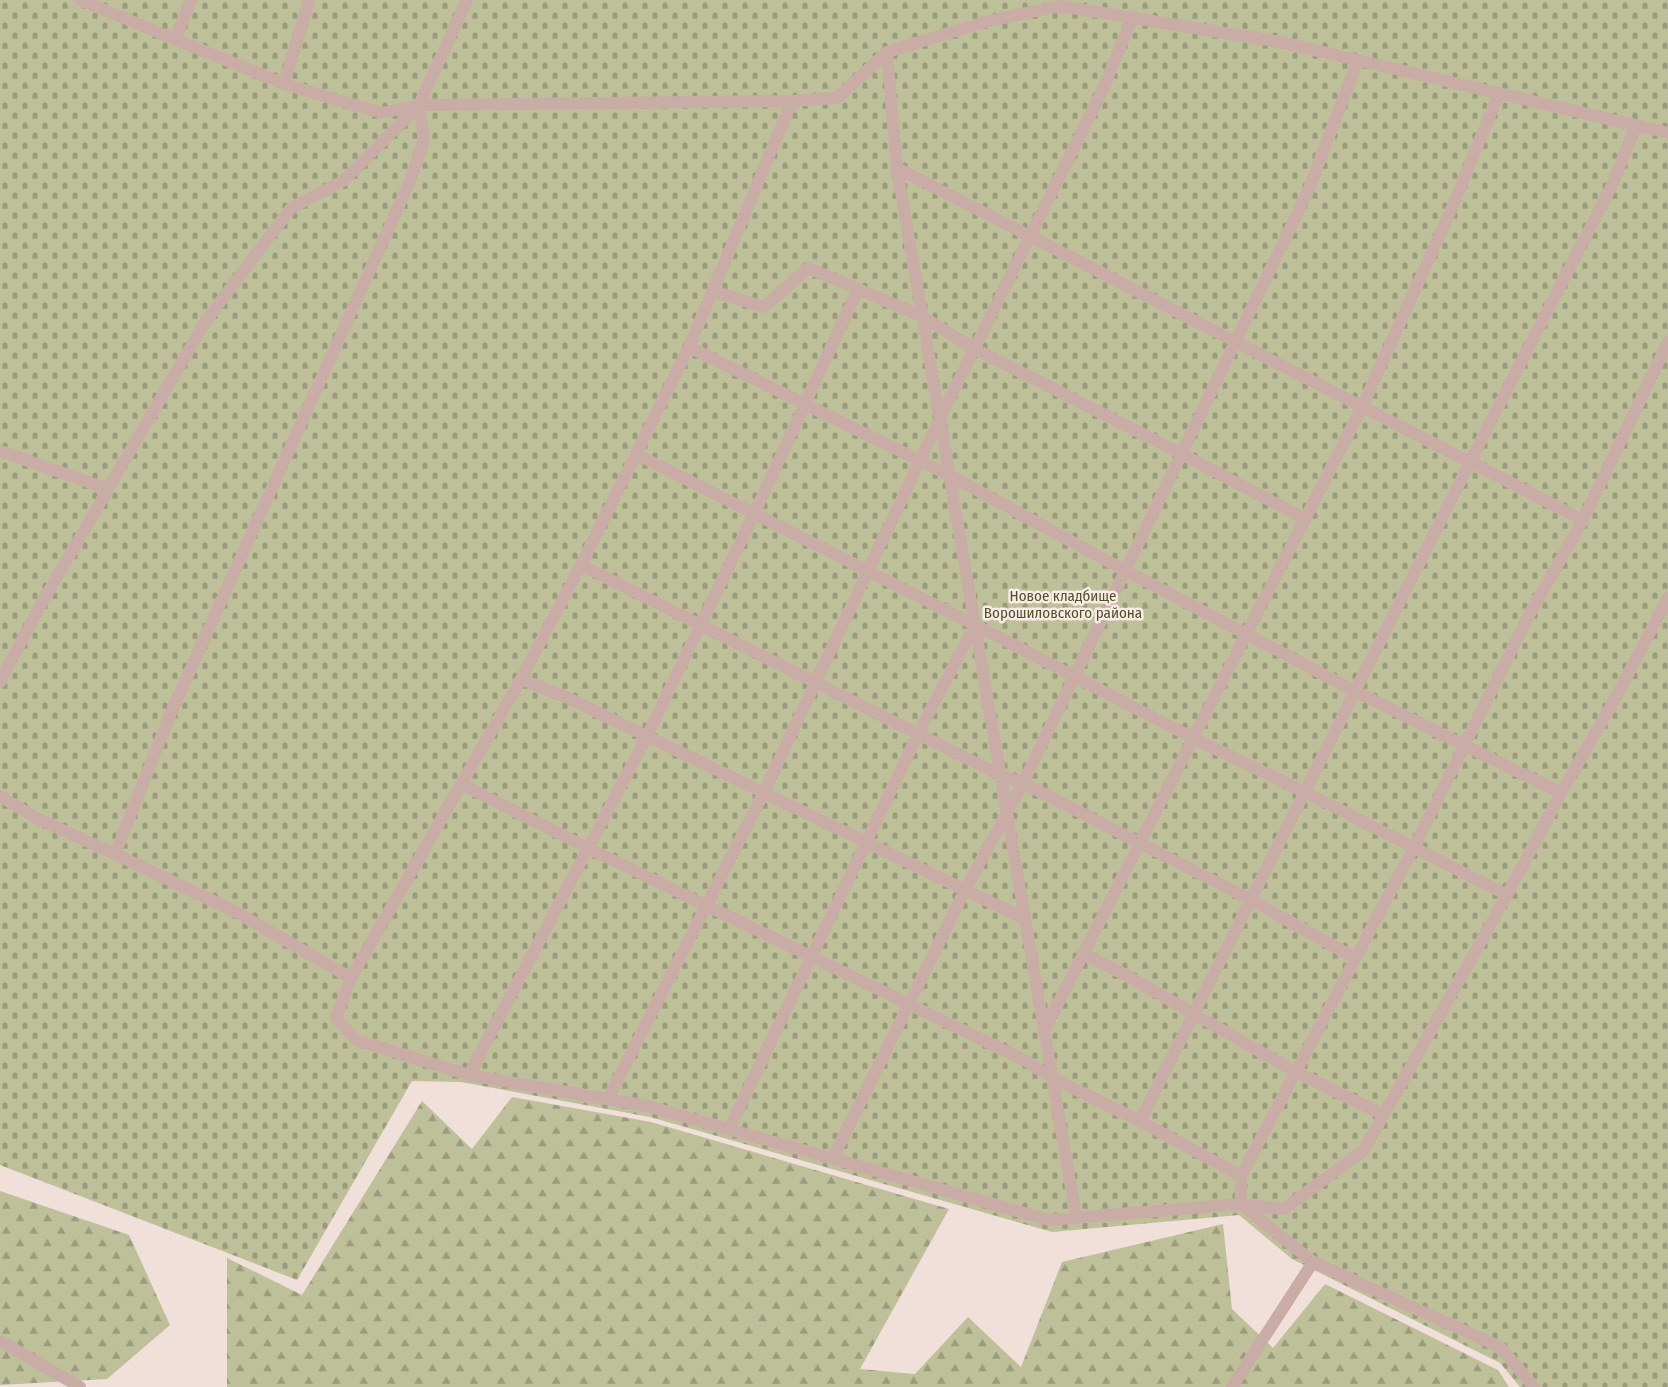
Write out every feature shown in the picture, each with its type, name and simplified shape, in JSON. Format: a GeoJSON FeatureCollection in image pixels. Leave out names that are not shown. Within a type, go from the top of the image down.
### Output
{"type":"FeatureCollection","features":[{"type":"Feature","properties":{"kind":"street"},"geometry":{"type":"LineString","coordinates":[[80,0],[284,84],[382,113],[419,105],[792,101],[837,98],[887,52],[988,21],[1060,6],[1280,42],[1668,133]]}},
{"type":"Feature","properties":{"kind":"street"},"geometry":{"type":"LineString","coordinates":[[176,39],[191,0]]}},
{"type":"Feature","properties":{"kind":"street"},"geometry":{"type":"LineString","coordinates":[[284,84],[309,0]]}},
{"type":"Feature","properties":{"kind":"street"},"geometry":{"type":"LineString","coordinates":[[0,682],[39,608],[205,322],[291,208],[343,182],[419,105],[467,0]]}},
{"type":"Feature","properties":{"kind":"street"},"geometry":{"type":"LineString","coordinates":[[608,1099],[764,792],[940,418],[1104,87],[1132,18]]}},
{"type":"Feature","properties":{"kind":"street"},"geometry":{"type":"LineString","coordinates":[[887,52],[897,168],[1076,1217]]}},
{"type":"Feature","properties":{"kind":"street"},"geometry":{"type":"LineString","coordinates":[[832,1158],[965,890],[1023,783],[1237,343],[1308,191],[1358,60]]}},
{"type":"Feature","properties":{"kind":"street"},"geometry":{"type":"LineString","coordinates":[[1044,1031],[1362,407],[1452,208],[1499,93]]}},
{"type":"Feature","properties":{"kind":"street"},"geometry":{"type":"LineString","coordinates":[[792,101],[689,347],[582,565],[521,678],[351,978],[336,1018],[356,1040],[469,1075],[647,1106],[1049,1220],[1241,1204],[1284,1209],[1364,1150],[1507,895],[1668,598]]}},
{"type":"Feature","properties":{"kind":"street"},"geometry":{"type":"LineString","coordinates":[[115,854],[174,706],[410,181],[424,140],[419,105]]}},
{"type":"Feature","properties":{"kind":"street"},"geometry":{"type":"LineString","coordinates":[[1140,1121],[1470,462],[1613,183],[1636,125]]}},
{"type":"Feature","properties":{"kind":"street"},"geometry":{"type":"LineString","coordinates":[[897,168],[1582,520]]}},
{"type":"Feature","properties":{"kind":"street"},"geometry":{"type":"LineString","coordinates":[[712,292],[764,307],[808,268],[923,317],[974,348],[1305,519]]}},
{"type":"Feature","properties":{"kind":"street"},"geometry":{"type":"LineString","coordinates":[[469,1075],[647,736],[806,404],[858,289]]}},
{"type":"Feature","properties":{"kind":"street"},"geometry":{"type":"LineString","coordinates":[[1241,1204],[1241,1176],[1414,847],[1530,613],[1582,520],[1668,342]]}},
{"type":"Feature","properties":{"kind":"street"},"geometry":{"type":"LineString","coordinates":[[689,347],[949,475],[1126,571],[1356,691],[1561,793]]}},
{"type":"Feature","properties":{"kind":"street"},"geometry":{"type":"LineString","coordinates":[[0,451],[108,489]]}},
{"type":"Feature","properties":{"kind":"street"},"geometry":{"type":"LineString","coordinates":[[636,454],[975,625],[1193,738],[1305,792],[1507,895]]}},
{"type":"Feature","properties":{"kind":"street"},"geometry":{"type":"LineString","coordinates":[[582,565],[1000,776],[1023,783],[1251,900],[1355,958]]}},
{"type":"Feature","properties":{"kind":"street"},"geometry":{"type":"LineString","coordinates":[[729,1129],[918,734],[975,625]]}},
{"type":"Feature","properties":{"kind":"street"},"geometry":{"type":"LineString","coordinates":[[521,678],[566,697],[1025,919]]}},
{"type":"Feature","properties":{"kind":"street"},"geometry":{"type":"LineString","coordinates":[[461,784],[588,848],[707,904],[1026,1061],[1052,1078],[1140,1121],[1241,1176]]}},
{"type":"Feature","properties":{"kind":"street"},"geometry":{"type":"LineString","coordinates":[[0,796],[36,818],[236,912],[351,978]]}},
{"type":"Feature","properties":{"kind":"street"},"geometry":{"type":"LineString","coordinates":[[1083,954],[1124,974],[1296,1072],[1384,1115]]}},
{"type":"Feature","properties":{"kind":"street"},"geometry":{"type":"LineString","coordinates":[[1241,1204],[1313,1262],[1500,1347],[1534,1387]]}},
{"type":"Feature","properties":{"kind":"street"},"geometry":{"type":"LineString","coordinates":[[1232,1387],[1313,1262]]}},
{"type":"Feature","properties":{"kind":"street"},"geometry":{"type":"LineString","coordinates":[[0,1341],[80,1387]]}},
{"type":"Feature","properties":{"kind":"green space","name":"Новое кладбище Ворошиловского района"},"geometry":{"type":"Polygon","coordinates":[[[0,0],[1668,0],[1668,1387],[1520,1387],[1500,1363],[1292,1259],[1239,1215],[1052,1232],[650,1117],[461,1082],[412,1081],[297,1280],[0,1165],[0,0]]]}},
{"type":"Feature","properties":{"kind":"green space"},"geometry":{"type":"Polygon","coordinates":[[[512,1097],[651,1122],[949,1209],[860,1369],[915,1374],[968,1317],[1021,1367],[1062,1262],[1223,1224],[1232,1309],[1273,1348],[1325,1284],[1498,1370],[1509,1387],[227,1387],[227,1258],[302,1295],[422,1101],[472,1149],[512,1097]]]}},
{"type":"Feature","properties":{"kind":"green space"},"geometry":{"type":"Polygon","coordinates":[[[0,1191],[129,1235],[170,1325],[107,1379],[0,1385],[0,1191]]]}}]}
